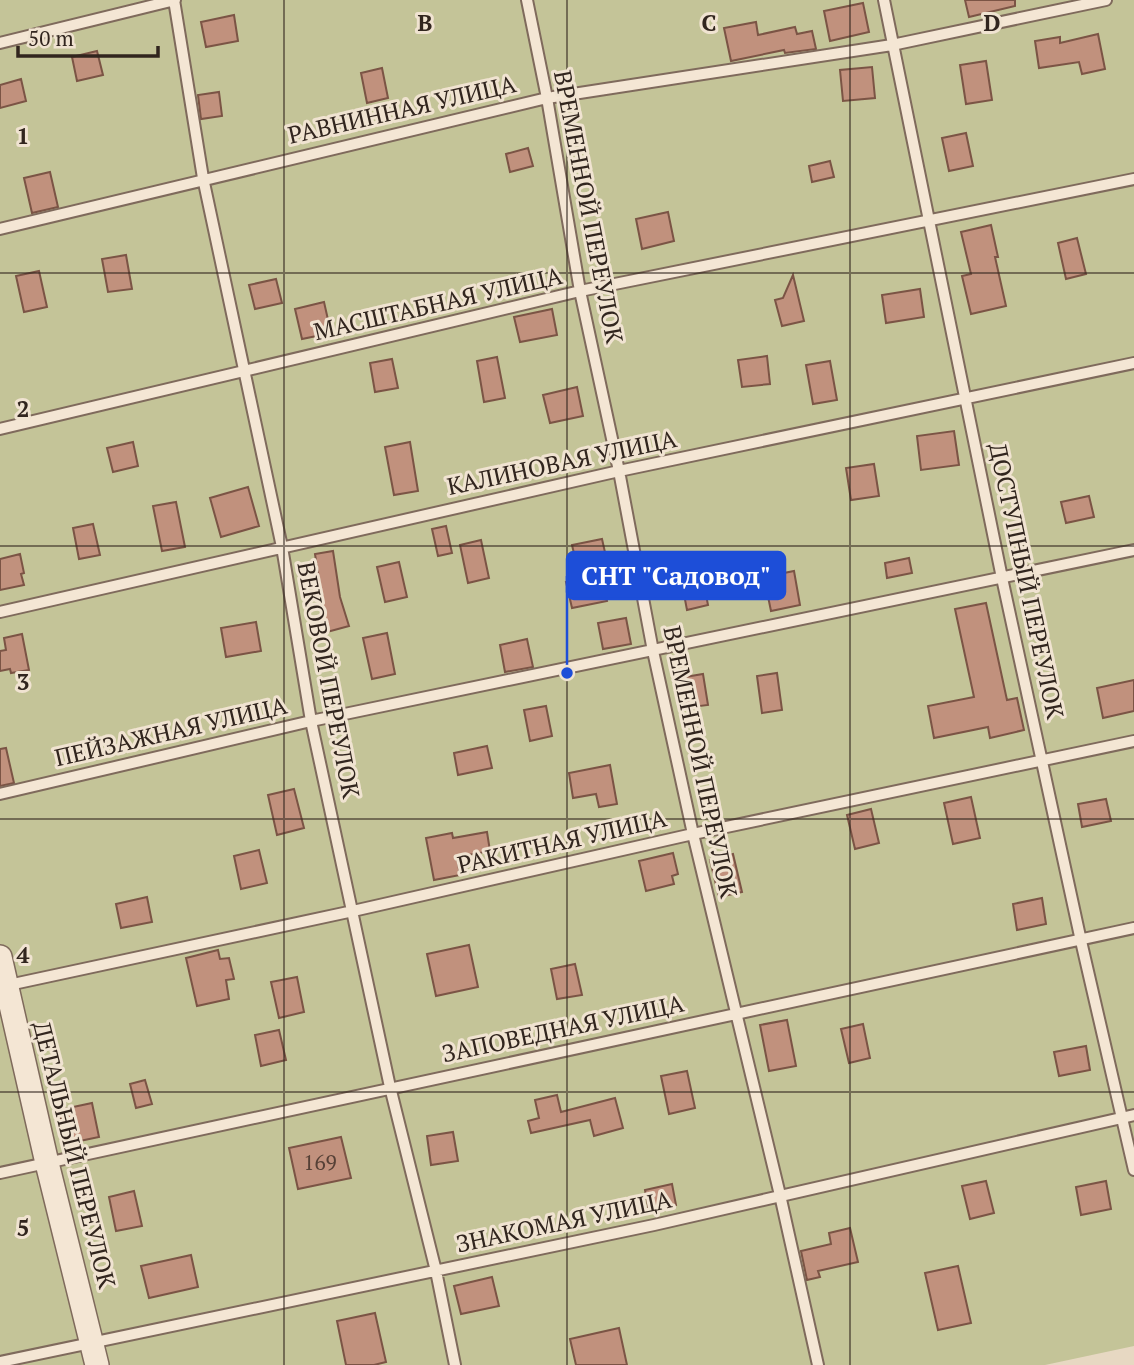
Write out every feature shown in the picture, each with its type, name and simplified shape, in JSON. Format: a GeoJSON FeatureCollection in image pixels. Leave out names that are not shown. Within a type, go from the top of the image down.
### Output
{"type":"FeatureCollection","features":[{"type":"Feature","properties":{"kind":"street","name":"ДЕТАЛЬНЫЙ ПЕРЕУЛОК"},"geometry":{"type":"LineString","coordinates":[[0,957],[3,986],[97,1365]]}},
{"type":"Feature","properties":{"kind":"lane"},"geometry":{"type":"LineString","coordinates":[[0,43],[175,0]]}},
{"type":"Feature","properties":{"kind":"lane","name":"ВЕКОВОЙ ПЕРЕУЛОК"},"geometry":{"type":"LineString","coordinates":[[175,0],[203,178],[282,547],[311,721],[390,1087],[436,1271],[455,1365]]}},
{"type":"Feature","properties":{"kind":"lane","name":"ВРЕМЕННОЙ ПЕРЕУЛОК"},"geometry":{"type":"LineString","coordinates":[[527,0],[547,97],[580,291],[619,471],[653,651],[693,834],[818,1365]]}},
{"type":"Feature","properties":{"kind":"lane","name":"ДОСТУПНЫЙ ПЕРЕУЛОК"},"geometry":{"type":"LineString","coordinates":[[884,0],[1002,578],[1081,941],[1128,1116],[1134,1170]]}},
{"type":"Feature","properties":{"kind":"lane","name":"РАВНИННАЯ УЛИЦА"},"geometry":{"type":"LineString","coordinates":[[0,229],[547,97],[892,45],[1106,0]]}},
{"type":"Feature","properties":{"kind":"lane","name":"МАСШТАБНАЯ УЛИЦА"},"geometry":{"type":"LineString","coordinates":[[0,429],[580,291],[1134,179]]}},
{"type":"Feature","properties":{"kind":"lane","name":"КАЛИНОВАЯ УЛИЦА"},"geometry":{"type":"LineString","coordinates":[[0,612],[619,471],[1134,363]]}},
{"type":"Feature","properties":{"kind":"lane","name":"ПЕЙЗАЖНАЯ УЛИЦА"},"geometry":{"type":"LineString","coordinates":[[0,794],[311,721],[1134,550]]}},
{"type":"Feature","properties":{"kind":"lane","name":"РАКИТНАЯ УЛИЦА"},"geometry":{"type":"LineString","coordinates":[[3,986],[693,834],[1134,741]]}},
{"type":"Feature","properties":{"kind":"lane","name":"ЗАПОВЕДНАЯ УЛИЦА"},"geometry":{"type":"LineString","coordinates":[[0,1172],[1134,928]]}},
{"type":"Feature","properties":{"kind":"lane","name":"ЗНАКОМАЯ УЛИЦА"},"geometry":{"type":"LineString","coordinates":[[0,1362],[654,1226],[1128,1116]]}},
{"type":"Feature","properties":{"kind":"green space"},"geometry":{"type":"Polygon","coordinates":[[[0,0],[1134,0],[1134,1346],[1045,1365],[0,1365],[0,0]]]}},
{"type":"Feature","properties":{"kind":"building"},"geometry":{"type":"Polygon","coordinates":[[[965,0],[1015,0],[1015,6],[969,17],[965,0]]]}},
{"type":"Feature","properties":{"kind":"building"},"geometry":{"type":"Polygon","coordinates":[[[863,3],[869,32],[830,41],[824,11],[863,3]]]}},
{"type":"Feature","properties":{"kind":"building"},"geometry":{"type":"Polygon","coordinates":[[[234,15],[238,41],[206,47],[201,22],[234,15]]]}},
{"type":"Feature","properties":{"kind":"building"},"geometry":{"type":"Polygon","coordinates":[[[756,22],[758,35],[795,27],[797,34],[812,31],[816,49],[785,53],[784,50],[731,61],[724,28],[756,22]]]}},
{"type":"Feature","properties":{"kind":"building"},"geometry":{"type":"Polygon","coordinates":[[[1098,34],[1105,69],[1082,74],[1079,62],[1039,68],[1035,41],[1060,37],[1060,43],[1098,34]]]}},
{"type":"Feature","properties":{"kind":"building"},"geometry":{"type":"Polygon","coordinates":[[[97,51],[103,75],[77,81],[72,57],[97,51]]]}},
{"type":"Feature","properties":{"kind":"building"},"geometry":{"type":"Polygon","coordinates":[[[986,61],[992,100],[966,104],[960,65],[986,61]]]}},
{"type":"Feature","properties":{"kind":"building"},"geometry":{"type":"Polygon","coordinates":[[[872,67],[875,98],[843,101],[840,70],[872,67]]]}},
{"type":"Feature","properties":{"kind":"building"},"geometry":{"type":"Polygon","coordinates":[[[382,68],[388,98],[367,103],[361,73],[382,68]]]}},
{"type":"Feature","properties":{"kind":"building"},"geometry":{"type":"Polygon","coordinates":[[[21,79],[26,101],[0,108],[0,85],[21,79]]]}},
{"type":"Feature","properties":{"kind":"building"},"geometry":{"type":"Polygon","coordinates":[[[219,92],[222,116],[201,119],[198,95],[219,92]]]}},
{"type":"Feature","properties":{"kind":"building"},"geometry":{"type":"Polygon","coordinates":[[[966,133],[973,166],[949,171],[942,138],[966,133]]]}},
{"type":"Feature","properties":{"kind":"building"},"geometry":{"type":"Polygon","coordinates":[[[528,148],[533,166],[510,172],[506,154],[528,148]]]}},
{"type":"Feature","properties":{"kind":"building"},"geometry":{"type":"Polygon","coordinates":[[[830,161],[834,177],[812,182],[809,166],[830,161]]]}},
{"type":"Feature","properties":{"kind":"building"},"geometry":{"type":"Polygon","coordinates":[[[50,172],[58,207],[32,213],[24,178],[50,172]]]}},
{"type":"Feature","properties":{"kind":"building"},"geometry":{"type":"Polygon","coordinates":[[[668,212],[674,241],[642,249],[636,219],[668,212]]]}},
{"type":"Feature","properties":{"kind":"building"},"geometry":{"type":"Polygon","coordinates":[[[991,225],[1006,306],[971,314],[962,276],[971,274],[961,232],[991,225]]]}},
{"type":"Feature","properties":{"kind":"building"},"geometry":{"type":"Polygon","coordinates":[[[1077,238],[1086,274],[1066,279],[1058,243],[1077,238]]]}},
{"type":"Feature","properties":{"kind":"building"},"geometry":{"type":"Polygon","coordinates":[[[126,255],[132,289],[108,292],[102,259],[126,255]]]}},
{"type":"Feature","properties":{"kind":"building"},"geometry":{"type":"Polygon","coordinates":[[[39,271],[47,307],[24,312],[16,276],[39,271]]]}},
{"type":"Feature","properties":{"kind":"building"},"geometry":{"type":"Polygon","coordinates":[[[793,275],[804,321],[782,326],[775,300],[783,298],[793,275]]]}},
{"type":"Feature","properties":{"kind":"building"},"geometry":{"type":"Polygon","coordinates":[[[276,279],[282,303],[255,309],[249,285],[276,279]]]}},
{"type":"Feature","properties":{"kind":"building"},"geometry":{"type":"Polygon","coordinates":[[[920,289],[924,317],[886,323],[882,295],[920,289]]]}},
{"type":"Feature","properties":{"kind":"building"},"geometry":{"type":"Polygon","coordinates":[[[324,302],[331,333],[302,339],[295,309],[324,302]]]}},
{"type":"Feature","properties":{"kind":"building"},"geometry":{"type":"Polygon","coordinates":[[[552,309],[557,335],[520,342],[514,317],[552,309]]]}},
{"type":"Feature","properties":{"kind":"building"},"geometry":{"type":"Polygon","coordinates":[[[767,356],[770,384],[742,387],[738,360],[767,356]]]}},
{"type":"Feature","properties":{"kind":"building"},"geometry":{"type":"Polygon","coordinates":[[[497,357],[505,398],[484,402],[477,361],[497,357]]]}},
{"type":"Feature","properties":{"kind":"building"},"geometry":{"type":"Polygon","coordinates":[[[392,359],[398,388],[375,392],[370,363],[392,359]]]}},
{"type":"Feature","properties":{"kind":"building"},"geometry":{"type":"Polygon","coordinates":[[[830,361],[837,400],[813,404],[806,365],[830,361]]]}},
{"type":"Feature","properties":{"kind":"building"},"geometry":{"type":"Polygon","coordinates":[[[577,387],[583,416],[550,423],[543,395],[577,387]]]}},
{"type":"Feature","properties":{"kind":"building"},"geometry":{"type":"Polygon","coordinates":[[[954,431],[959,465],[921,470],[917,436],[954,431]]]}},
{"type":"Feature","properties":{"kind":"building"},"geometry":{"type":"Polygon","coordinates":[[[133,442],[138,466],[113,472],[107,448],[133,442]]]}},
{"type":"Feature","properties":{"kind":"building"},"geometry":{"type":"Polygon","coordinates":[[[410,442],[418,491],[394,495],[385,447],[410,442]]]}},
{"type":"Feature","properties":{"kind":"building"},"geometry":{"type":"Polygon","coordinates":[[[874,464],[879,496],[851,500],[846,468],[874,464]]]}},
{"type":"Feature","properties":{"kind":"building"},"geometry":{"type":"Polygon","coordinates":[[[248,487],[259,526],[221,537],[210,498],[248,487]]]}},
{"type":"Feature","properties":{"kind":"building"},"geometry":{"type":"Polygon","coordinates":[[[1089,496],[1094,517],[1066,523],[1061,502],[1089,496]]]}},
{"type":"Feature","properties":{"kind":"building"},"geometry":{"type":"Polygon","coordinates":[[[176,502],[185,547],[162,551],[153,506],[176,502]]]}},
{"type":"Feature","properties":{"kind":"building"},"geometry":{"type":"Polygon","coordinates":[[[93,524],[100,555],[79,559],[73,528],[93,524]]]}},
{"type":"Feature","properties":{"kind":"building"},"geometry":{"type":"Polygon","coordinates":[[[446,526],[452,553],[438,556],[432,529],[446,526]]]}},
{"type":"Feature","properties":{"kind":"building"},"geometry":{"type":"Polygon","coordinates":[[[602,539],[609,570],[601,572],[607,601],[572,608],[566,582],[580,579],[572,545],[602,539]]]}},
{"type":"Feature","properties":{"kind":"building"},"geometry":{"type":"Polygon","coordinates":[[[481,540],[489,578],[468,583],[460,545],[481,540]]]}},
{"type":"Feature","properties":{"kind":"building"},"geometry":{"type":"Polygon","coordinates":[[[333,551],[340,597],[349,626],[327,632],[320,601],[315,554],[333,551]]]}},
{"type":"Feature","properties":{"kind":"building"},"geometry":{"type":"Polygon","coordinates":[[[20,554],[24,585],[0,590],[0,559],[20,554]]]}},
{"type":"Feature","properties":{"kind":"building"},"geometry":{"type":"Polygon","coordinates":[[[909,558],[912,573],[887,578],[885,563],[909,558]]]}},
{"type":"Feature","properties":{"kind":"building"},"geometry":{"type":"Polygon","coordinates":[[[399,562],[407,597],[385,602],[377,567],[399,562]]]}},
{"type":"Feature","properties":{"kind":"building"},"geometry":{"type":"Polygon","coordinates":[[[794,571],[800,605],[771,611],[764,577],[794,571]]]}},
{"type":"Feature","properties":{"kind":"building"},"geometry":{"type":"Polygon","coordinates":[[[704,585],[708,605],[687,610],[683,589],[704,585]]]}},
{"type":"Feature","properties":{"kind":"building"},"geometry":{"type":"Polygon","coordinates":[[[986,603],[1007,700],[1017,698],[1024,730],[990,738],[988,727],[934,738],[928,706],[974,697],[955,609],[986,603]]]}},
{"type":"Feature","properties":{"kind":"building"},"geometry":{"type":"Polygon","coordinates":[[[626,618],[631,644],[603,649],[598,623],[626,618]]]}},
{"type":"Feature","properties":{"kind":"building"},"geometry":{"type":"Polygon","coordinates":[[[256,622],[261,651],[226,657],[221,628],[256,622]]]}},
{"type":"Feature","properties":{"kind":"building"},"geometry":{"type":"Polygon","coordinates":[[[387,633],[395,674],[372,679],[363,638],[387,633]]]}},
{"type":"Feature","properties":{"kind":"building"},"geometry":{"type":"Polygon","coordinates":[[[22,634],[29,670],[11,673],[10,669],[0,671],[0,651],[6,650],[4,638],[22,634]]]}},
{"type":"Feature","properties":{"kind":"building"},"geometry":{"type":"Polygon","coordinates":[[[527,639],[533,667],[505,672],[500,645],[527,639]]]}},
{"type":"Feature","properties":{"kind":"building"},"geometry":{"type":"Polygon","coordinates":[[[777,673],[782,710],[762,713],[757,676],[777,673]]]}},
{"type":"Feature","properties":{"kind":"building"},"geometry":{"type":"Polygon","coordinates":[[[703,674],[708,705],[684,708],[679,678],[703,674]]]}},
{"type":"Feature","properties":{"kind":"building"},"geometry":{"type":"Polygon","coordinates":[[[1134,680],[1134,711],[1103,718],[1097,688],[1134,680]]]}},
{"type":"Feature","properties":{"kind":"building"},"geometry":{"type":"Polygon","coordinates":[[[546,706],[552,736],[530,741],[524,710],[546,706]]]}},
{"type":"Feature","properties":{"kind":"building"},"geometry":{"type":"Polygon","coordinates":[[[487,746],[492,768],[458,775],[454,753],[487,746]]]}},
{"type":"Feature","properties":{"kind":"building"},"geometry":{"type":"Polygon","coordinates":[[[6,748],[14,783],[0,786],[0,749],[6,748]]]}},
{"type":"Feature","properties":{"kind":"building"},"geometry":{"type":"Polygon","coordinates":[[[610,765],[617,804],[599,807],[596,794],[573,798],[569,773],[610,765]]]}},
{"type":"Feature","properties":{"kind":"building"},"geometry":{"type":"Polygon","coordinates":[[[294,789],[304,828],[277,835],[268,795],[294,789]]]}},
{"type":"Feature","properties":{"kind":"building"},"geometry":{"type":"Polygon","coordinates":[[[971,797],[980,838],[953,844],[944,803],[971,797]]]}},
{"type":"Feature","properties":{"kind":"building"},"geometry":{"type":"Polygon","coordinates":[[[1106,799],[1111,821],[1082,827],[1078,804],[1106,799]]]}},
{"type":"Feature","properties":{"kind":"building"},"geometry":{"type":"Polygon","coordinates":[[[871,809],[879,843],[855,849],[847,815],[871,809]]]}},
{"type":"Feature","properties":{"kind":"building"},"geometry":{"type":"Polygon","coordinates":[[[487,832],[490,851],[457,857],[460,875],[434,880],[426,838],[452,833],[453,838],[487,832]]]}},
{"type":"Feature","properties":{"kind":"building"},"geometry":{"type":"Polygon","coordinates":[[[259,850],[267,883],[241,889],[234,856],[259,850]]]}},
{"type":"Feature","properties":{"kind":"building"},"geometry":{"type":"Polygon","coordinates":[[[673,853],[678,874],[672,876],[674,884],[646,891],[639,861],[673,853]]]}},
{"type":"Feature","properties":{"kind":"building"},"geometry":{"type":"Polygon","coordinates":[[[733,854],[742,892],[719,897],[710,860],[733,854]]]}},
{"type":"Feature","properties":{"kind":"building"},"geometry":{"type":"Polygon","coordinates":[[[147,897],[152,922],[121,928],[116,904],[147,897]]]}},
{"type":"Feature","properties":{"kind":"building"},"geometry":{"type":"Polygon","coordinates":[[[1042,898],[1046,924],[1017,930],[1013,904],[1042,898]]]}},
{"type":"Feature","properties":{"kind":"building"},"geometry":{"type":"Polygon","coordinates":[[[469,945],[478,987],[436,996],[427,954],[469,945]]]}},
{"type":"Feature","properties":{"kind":"building"},"geometry":{"type":"Polygon","coordinates":[[[218,950],[220,959],[229,958],[234,979],[226,980],[229,999],[197,1006],[186,958],[218,950]]]}},
{"type":"Feature","properties":{"kind":"building"},"geometry":{"type":"Polygon","coordinates":[[[575,964],[582,995],[557,999],[551,969],[575,964]]]}},
{"type":"Feature","properties":{"kind":"building"},"geometry":{"type":"Polygon","coordinates":[[[297,977],[304,1012],[279,1018],[271,982],[297,977]]]}},
{"type":"Feature","properties":{"kind":"building"},"geometry":{"type":"Polygon","coordinates":[[[787,1020],[796,1066],[769,1071],[760,1025],[787,1020]]]}},
{"type":"Feature","properties":{"kind":"building"},"geometry":{"type":"Polygon","coordinates":[[[863,1024],[870,1058],[849,1063],[841,1029],[863,1024]]]}},
{"type":"Feature","properties":{"kind":"building"},"geometry":{"type":"Polygon","coordinates":[[[279,1030],[286,1060],[261,1066],[255,1035],[279,1030]]]}},
{"type":"Feature","properties":{"kind":"building"},"geometry":{"type":"Polygon","coordinates":[[[1086,1046],[1090,1070],[1059,1076],[1054,1052],[1086,1046]]]}},
{"type":"Feature","properties":{"kind":"building"},"geometry":{"type":"Polygon","coordinates":[[[687,1071],[695,1108],[669,1114],[661,1076],[687,1071]]]}},
{"type":"Feature","properties":{"kind":"building"},"geometry":{"type":"Polygon","coordinates":[[[145,1080],[152,1104],[136,1108],[130,1084],[145,1080]]]}},
{"type":"Feature","properties":{"kind":"building"},"geometry":{"type":"Polygon","coordinates":[[[557,1095],[561,1112],[615,1098],[623,1128],[594,1136],[590,1120],[531,1133],[528,1121],[539,1118],[535,1100],[557,1095]]]}},
{"type":"Feature","properties":{"kind":"building"},"geometry":{"type":"Polygon","coordinates":[[[92,1103],[99,1137],[70,1143],[66,1124],[62,1125],[59,1110],[92,1103]]]}},
{"type":"Feature","properties":{"kind":"building"},"geometry":{"type":"Polygon","coordinates":[[[453,1132],[458,1161],[431,1165],[427,1136],[453,1132]]]}},
{"type":"Feature","properties":{"kind":"building"},"geometry":{"type":"Polygon","coordinates":[[[341,1137],[351,1178],[298,1189],[289,1148],[341,1137]]]}},
{"type":"Feature","properties":{"kind":"building"},"geometry":{"type":"Polygon","coordinates":[[[986,1181],[994,1213],[970,1219],[962,1186],[986,1181]]]}},
{"type":"Feature","properties":{"kind":"building"},"geometry":{"type":"Polygon","coordinates":[[[1106,1181],[1111,1209],[1081,1215],[1076,1187],[1106,1181]]]}},
{"type":"Feature","properties":{"kind":"building"},"geometry":{"type":"Polygon","coordinates":[[[672,1184],[676,1205],[649,1211],[645,1190],[672,1184]]]}},
{"type":"Feature","properties":{"kind":"building"},"geometry":{"type":"Polygon","coordinates":[[[134,1191],[142,1226],[116,1231],[109,1197],[134,1191]]]}},
{"type":"Feature","properties":{"kind":"building"},"geometry":{"type":"Polygon","coordinates":[[[850,1228],[858,1262],[818,1271],[820,1277],[807,1280],[801,1251],[831,1244],[829,1233],[850,1228]]]}},
{"type":"Feature","properties":{"kind":"building"},"geometry":{"type":"Polygon","coordinates":[[[191,1255],[198,1287],[149,1298],[141,1266],[191,1255]]]}},
{"type":"Feature","properties":{"kind":"building"},"geometry":{"type":"Polygon","coordinates":[[[958,1266],[971,1323],[938,1330],[925,1273],[958,1266]]]}},
{"type":"Feature","properties":{"kind":"building"},"geometry":{"type":"Polygon","coordinates":[[[492,1277],[499,1306],[461,1314],[454,1286],[492,1277]]]}},
{"type":"Feature","properties":{"kind":"building"},"geometry":{"type":"Polygon","coordinates":[[[375,1313],[386,1362],[346,1365],[337,1321],[375,1313]]]}},
{"type":"Feature","properties":{"kind":"building"},"geometry":{"type":"Polygon","coordinates":[[[619,1328],[627,1365],[576,1365],[570,1339],[619,1328]]]}},
{"type":"Feature","properties":{"kind":"place","name":"СНТ \"Садовод\""},"geometry":{"type":"Point","coordinates":[567,673]}}]}
